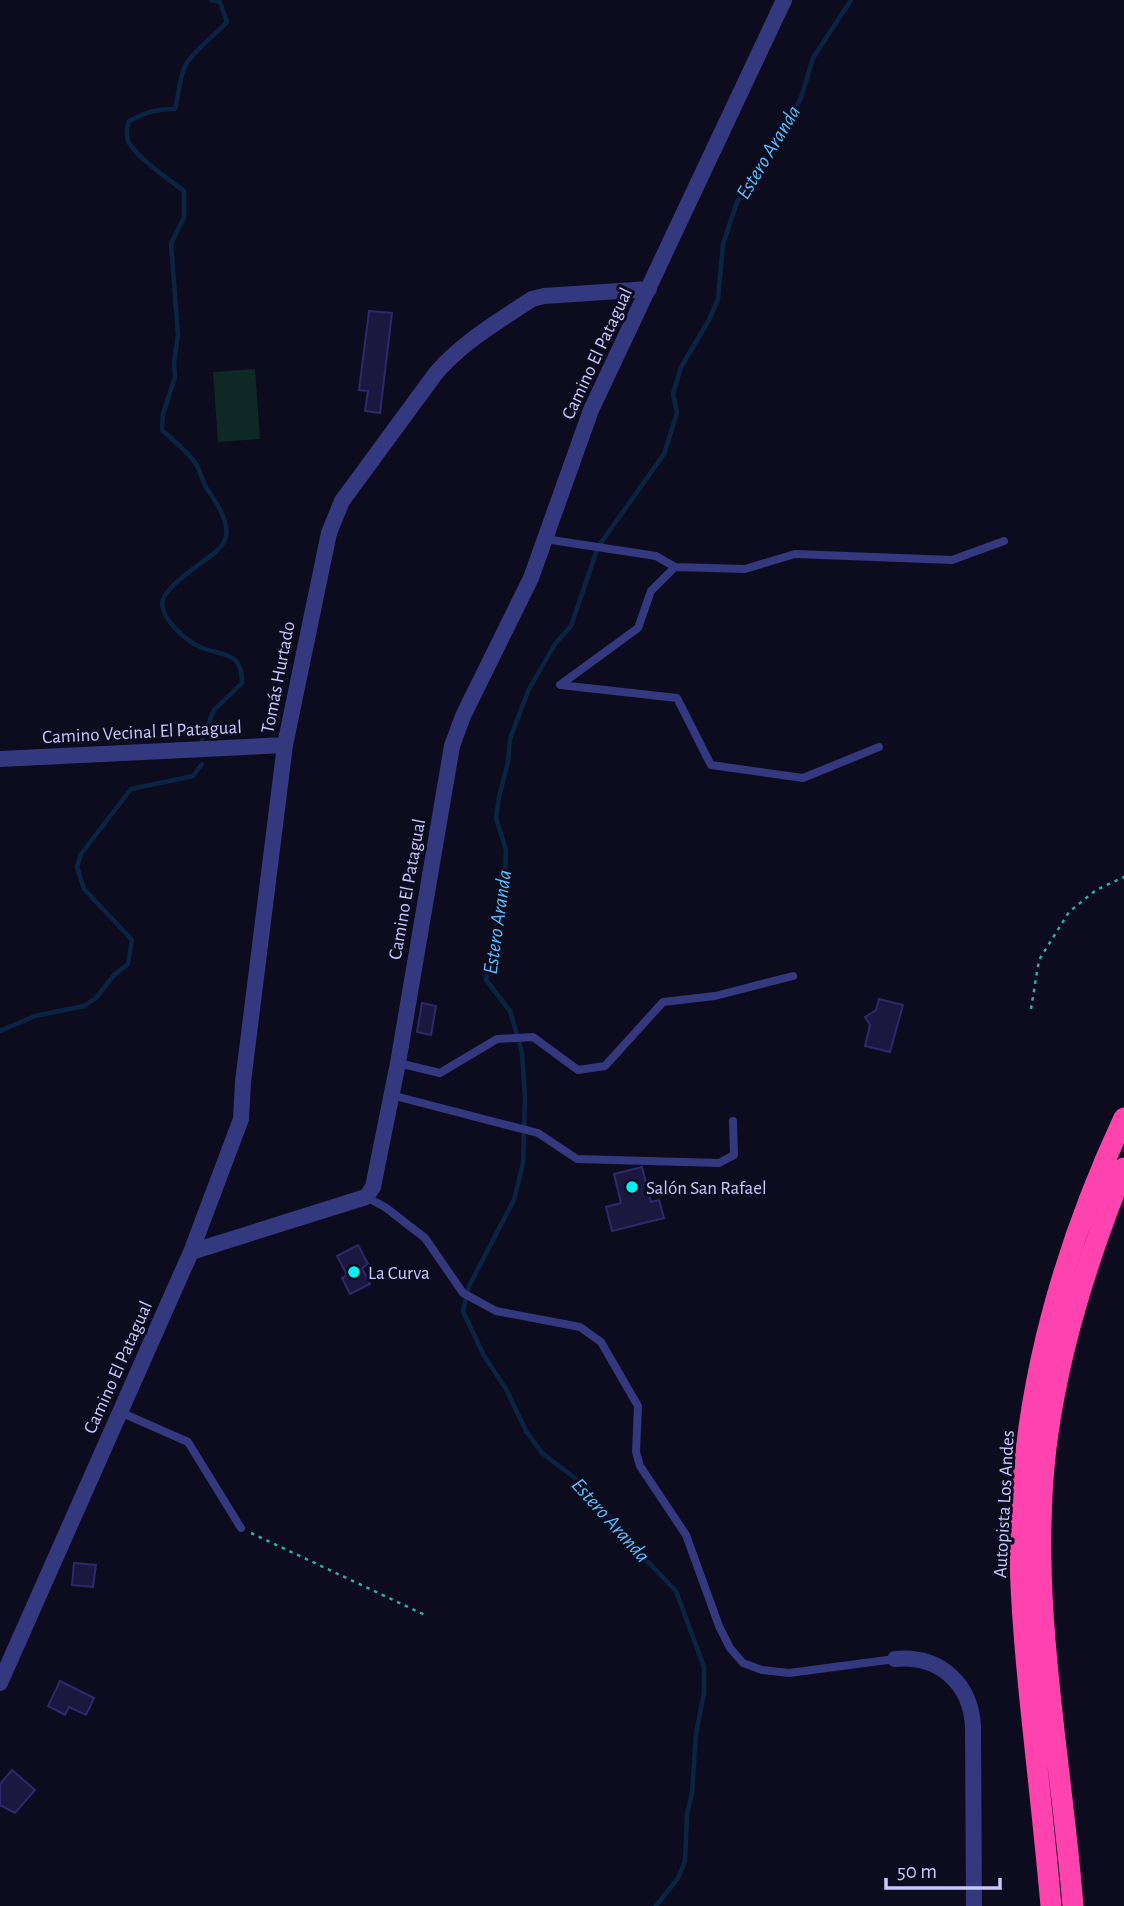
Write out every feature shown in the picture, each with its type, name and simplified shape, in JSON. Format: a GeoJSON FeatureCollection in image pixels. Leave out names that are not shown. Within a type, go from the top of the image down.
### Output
{"type":"FeatureCollection","features":[{"type":"Feature","properties":{"kind":"highway","name":"Autopista Los Andes"},"geometry":{"type":"LineString","coordinates":[[1051,1906],[1023,1614],[1020,1550],[1024,1464],[1038,1374],[1061,1284],[1085,1210],[1124,1118]]}},
{"type":"Feature","properties":{"kind":"highway","name":"Autopista Los Andes"},"geometry":{"type":"LineString","coordinates":[[1073,1906],[1044,1616],[1043,1479],[1056,1386],[1073,1313],[1095,1243],[1124,1168]]}},
{"type":"Feature","properties":{"kind":"street","name":"Camino El Patagual"},"geometry":{"type":"LineString","coordinates":[[366,1197],[373,1187],[398,1063],[452,746],[463,716],[531,578],[591,410],[784,0]]}},
{"type":"Feature","properties":{"kind":"street","name":"Tomás Hurtado"},"geometry":{"type":"LineString","coordinates":[[191,1252],[241,1119],[243,1082],[285,745],[320,571],[342,500],[436,373],[468,342],[532,299],[560,293],[610,293],[649,289]]}},
{"type":"Feature","properties":{"kind":"street","name":"Camino Vecinal El Patagual"},"geometry":{"type":"LineString","coordinates":[[0,759],[285,745]]}},
{"type":"Feature","properties":{"kind":"street"},"geometry":{"type":"LineString","coordinates":[[191,1252],[366,1197]]}},
{"type":"Feature","properties":{"kind":"street","name":"Camino El Patagual"},"geometry":{"type":"LineString","coordinates":[[0,1683],[191,1252]]}},
{"type":"Feature","properties":{"kind":"street"},"geometry":{"type":"LineString","coordinates":[[895,1659],[918,1659],[939,1666],[958,1682],[970,1703],[973,1727],[974,1906]]}},
{"type":"Feature","properties":{"kind":"lane"},"geometry":{"type":"LineString","coordinates":[[545,539],[656,556],[675,566],[745,569],[795,554],[952,559],[1004,541]]}},
{"type":"Feature","properties":{"kind":"lane"},"geometry":{"type":"LineString","coordinates":[[675,566],[651,591],[638,628],[560,685],[677,698],[711,765],[803,778],[879,747]]}},
{"type":"Feature","properties":{"kind":"lane"},"geometry":{"type":"LineString","coordinates":[[398,1063],[440,1073],[497,1039],[533,1037],[578,1070],[605,1066],[663,1002],[715,996],[793,976]]}},
{"type":"Feature","properties":{"kind":"lane"},"geometry":{"type":"LineString","coordinates":[[391,1095],[538,1133],[577,1159],[719,1163],[734,1155],[733,1121]]}},
{"type":"Feature","properties":{"kind":"lane"},"geometry":{"type":"LineString","coordinates":[[366,1197],[385,1207],[425,1238],[463,1293],[485,1307],[580,1327],[601,1342],[632,1391],[638,1406],[636,1452],[640,1466],[686,1535],[719,1626],[730,1648],[743,1662],[762,1670],[789,1673],[895,1659]]}},
{"type":"Feature","properties":{"kind":"lane"},"geometry":{"type":"LineString","coordinates":[[119,1412],[188,1442],[242,1528]]}},
{"type":"Feature","properties":{"kind":"path"},"geometry":{"type":"LineString","coordinates":[[1031,1009],[1039,960],[1069,912],[1096,890],[1124,877]]}},
{"type":"Feature","properties":{"kind":"path"},"geometry":{"type":"LineString","coordinates":[[242,1528],[425,1615]]}},
{"type":"Feature","properties":{"kind":"green space"},"geometry":{"type":"Polygon","coordinates":[[[255,369],[260,439],[218,442],[213,372],[255,369]]]}},
{"type":"Feature","properties":{"kind":"building"},"geometry":{"type":"Polygon","coordinates":[[[369,311],[392,313],[380,413],[365,411],[368,391],[359,390],[369,311]]]}},
{"type":"Feature","properties":{"kind":"building"},"geometry":{"type":"Polygon","coordinates":[[[879,999],[903,1005],[890,1052],[865,1046],[870,1025],[865,1017],[876,1010],[879,999]]]}},
{"type":"Feature","properties":{"kind":"building"},"geometry":{"type":"Polygon","coordinates":[[[422,1003],[436,1006],[431,1035],[417,1032],[422,1003]]]}},
{"type":"Feature","properties":{"kind":"building","name":"Salón San Rafael"},"geometry":{"type":"Polygon","coordinates":[[[642,1167],[651,1202],[659,1200],[664,1218],[612,1231],[606,1207],[621,1203],[614,1174],[642,1167]]]}},
{"type":"Feature","properties":{"kind":"building","name":"La Curva"},"geometry":{"type":"Polygon","coordinates":[[[358,1245],[368,1264],[362,1268],[370,1284],[350,1294],[342,1278],[347,1275],[337,1256],[358,1245]]]}},
{"type":"Feature","properties":{"kind":"building"},"geometry":{"type":"Polygon","coordinates":[[[74,1563],[96,1565],[93,1587],[72,1585],[74,1563]]]}},
{"type":"Feature","properties":{"kind":"building"},"geometry":{"type":"Polygon","coordinates":[[[60,1681],[94,1698],[86,1715],[69,1707],[65,1715],[48,1706],[60,1681]]]}},
{"type":"Feature","properties":{"kind":"building"},"geometry":{"type":"Polygon","coordinates":[[[12,1770],[35,1790],[15,1813],[0,1805],[0,1784],[12,1770]]]}},
{"type":"Feature","properties":{"kind":"waterway"},"geometry":{"type":"LineString","coordinates":[[202,740],[214,710],[242,683],[239,665],[230,656],[189,641],[173,626],[165,615],[162,604],[164,596],[183,576],[220,548],[225,538],[226,526],[196,464],[162,430],[163,414],[175,377],[178,335],[171,244],[184,217],[184,191],[140,156],[129,143],[127,129],[129,121],[140,116],[162,109],[175,109],[185,66],[227,22],[220,2],[211,0]]}},
{"type":"Feature","properties":{"kind":"waterway","name":"Estero Aranda"},"geometry":{"type":"LineString","coordinates":[[656,1906],[678,1878],[685,1861],[687,1814],[692,1793],[696,1734],[704,1693],[704,1667],[676,1591],[626,1539],[588,1488],[542,1453],[526,1431],[506,1389],[484,1356],[463,1311],[469,1286],[514,1200],[523,1163],[525,1098],[522,1052],[510,1011],[486,980],[505,879],[506,850],[496,818],[510,739],[528,691],[555,644],[571,626],[598,547],[664,454],[677,413],[673,394],[681,367],[709,320],[718,299],[723,244],[737,202],[758,175],[801,98],[813,58],[851,0]]}},
{"type":"Feature","properties":{"kind":"waterway"},"geometry":{"type":"LineString","coordinates":[[0,1031],[35,1016],[84,1006],[96,998],[114,975],[128,964],[132,940],[84,889],[77,867],[81,854],[131,789],[193,776],[202,764]]}},
{"type":"Feature","properties":{"kind":"place","name":"Salón San Rafael"},"geometry":{"type":"Point","coordinates":[632,1187]}},
{"type":"Feature","properties":{"kind":"place","name":"La Curva"},"geometry":{"type":"Point","coordinates":[354,1272]}}]}
